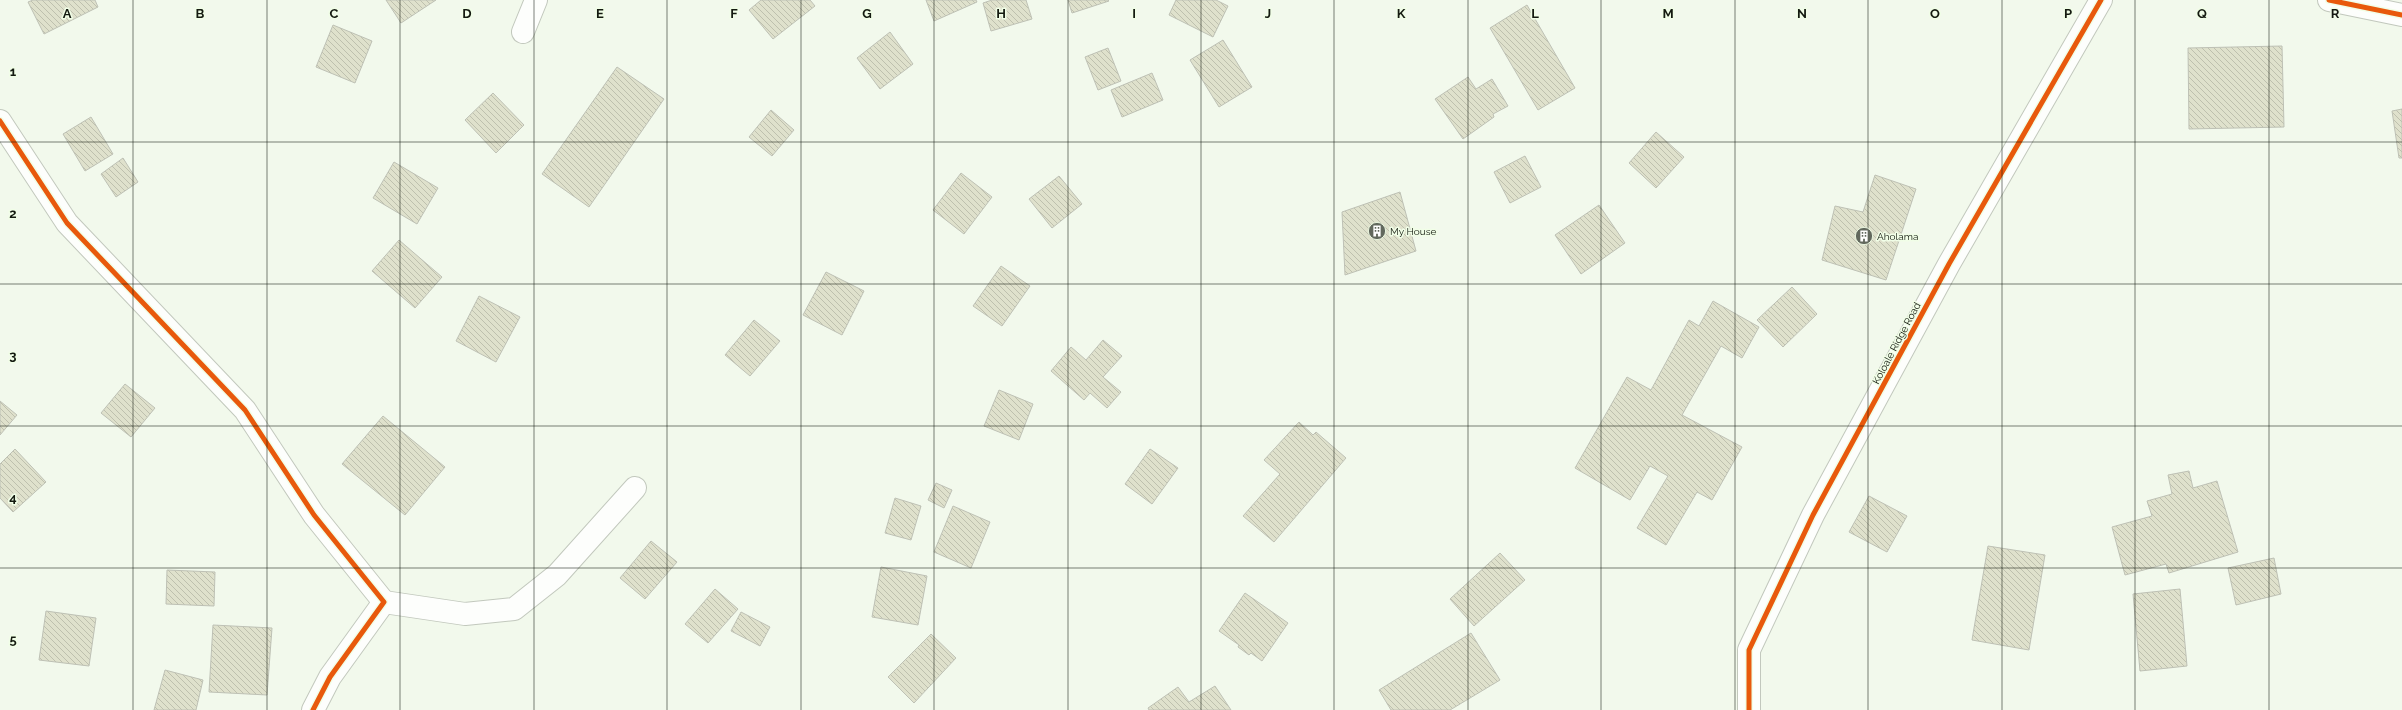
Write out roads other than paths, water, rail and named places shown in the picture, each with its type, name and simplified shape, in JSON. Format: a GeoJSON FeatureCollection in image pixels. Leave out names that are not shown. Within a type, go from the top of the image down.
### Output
{"type":"FeatureCollection","features":[{"type":"Feature","properties":{"kind":"street"},"geometry":{"type":"LineString","coordinates":[[523,32],[536,0]]}},
{"type":"Feature","properties":{"kind":"street","name":"Koloale Ridge Road"},"geometry":{"type":"LineString","coordinates":[[1750,710],[1749,650],[1813,515],[1949,264],[2101,0]]}},
{"type":"Feature","properties":{"kind":"street"},"geometry":{"type":"LineString","coordinates":[[2329,0],[2402,15]]}},
{"type":"Feature","properties":{"kind":"street"},"geometry":{"type":"LineString","coordinates":[[0,121],[67,223],[245,410],[314,515],[384,602],[465,614],[514,609],[557,575],[635,488]]}},
{"type":"Feature","properties":{"kind":"street"},"geometry":{"type":"LineString","coordinates":[[313,710],[330,677],[384,602]]}},
{"type":"Feature","properties":{"kind":"place","name":"My House"},"geometry":{"type":"Point","coordinates":[1377,231]}},
{"type":"Feature","properties":{"kind":"place","name":"Aholama"},"geometry":{"type":"Point","coordinates":[1864,236]}}]}
